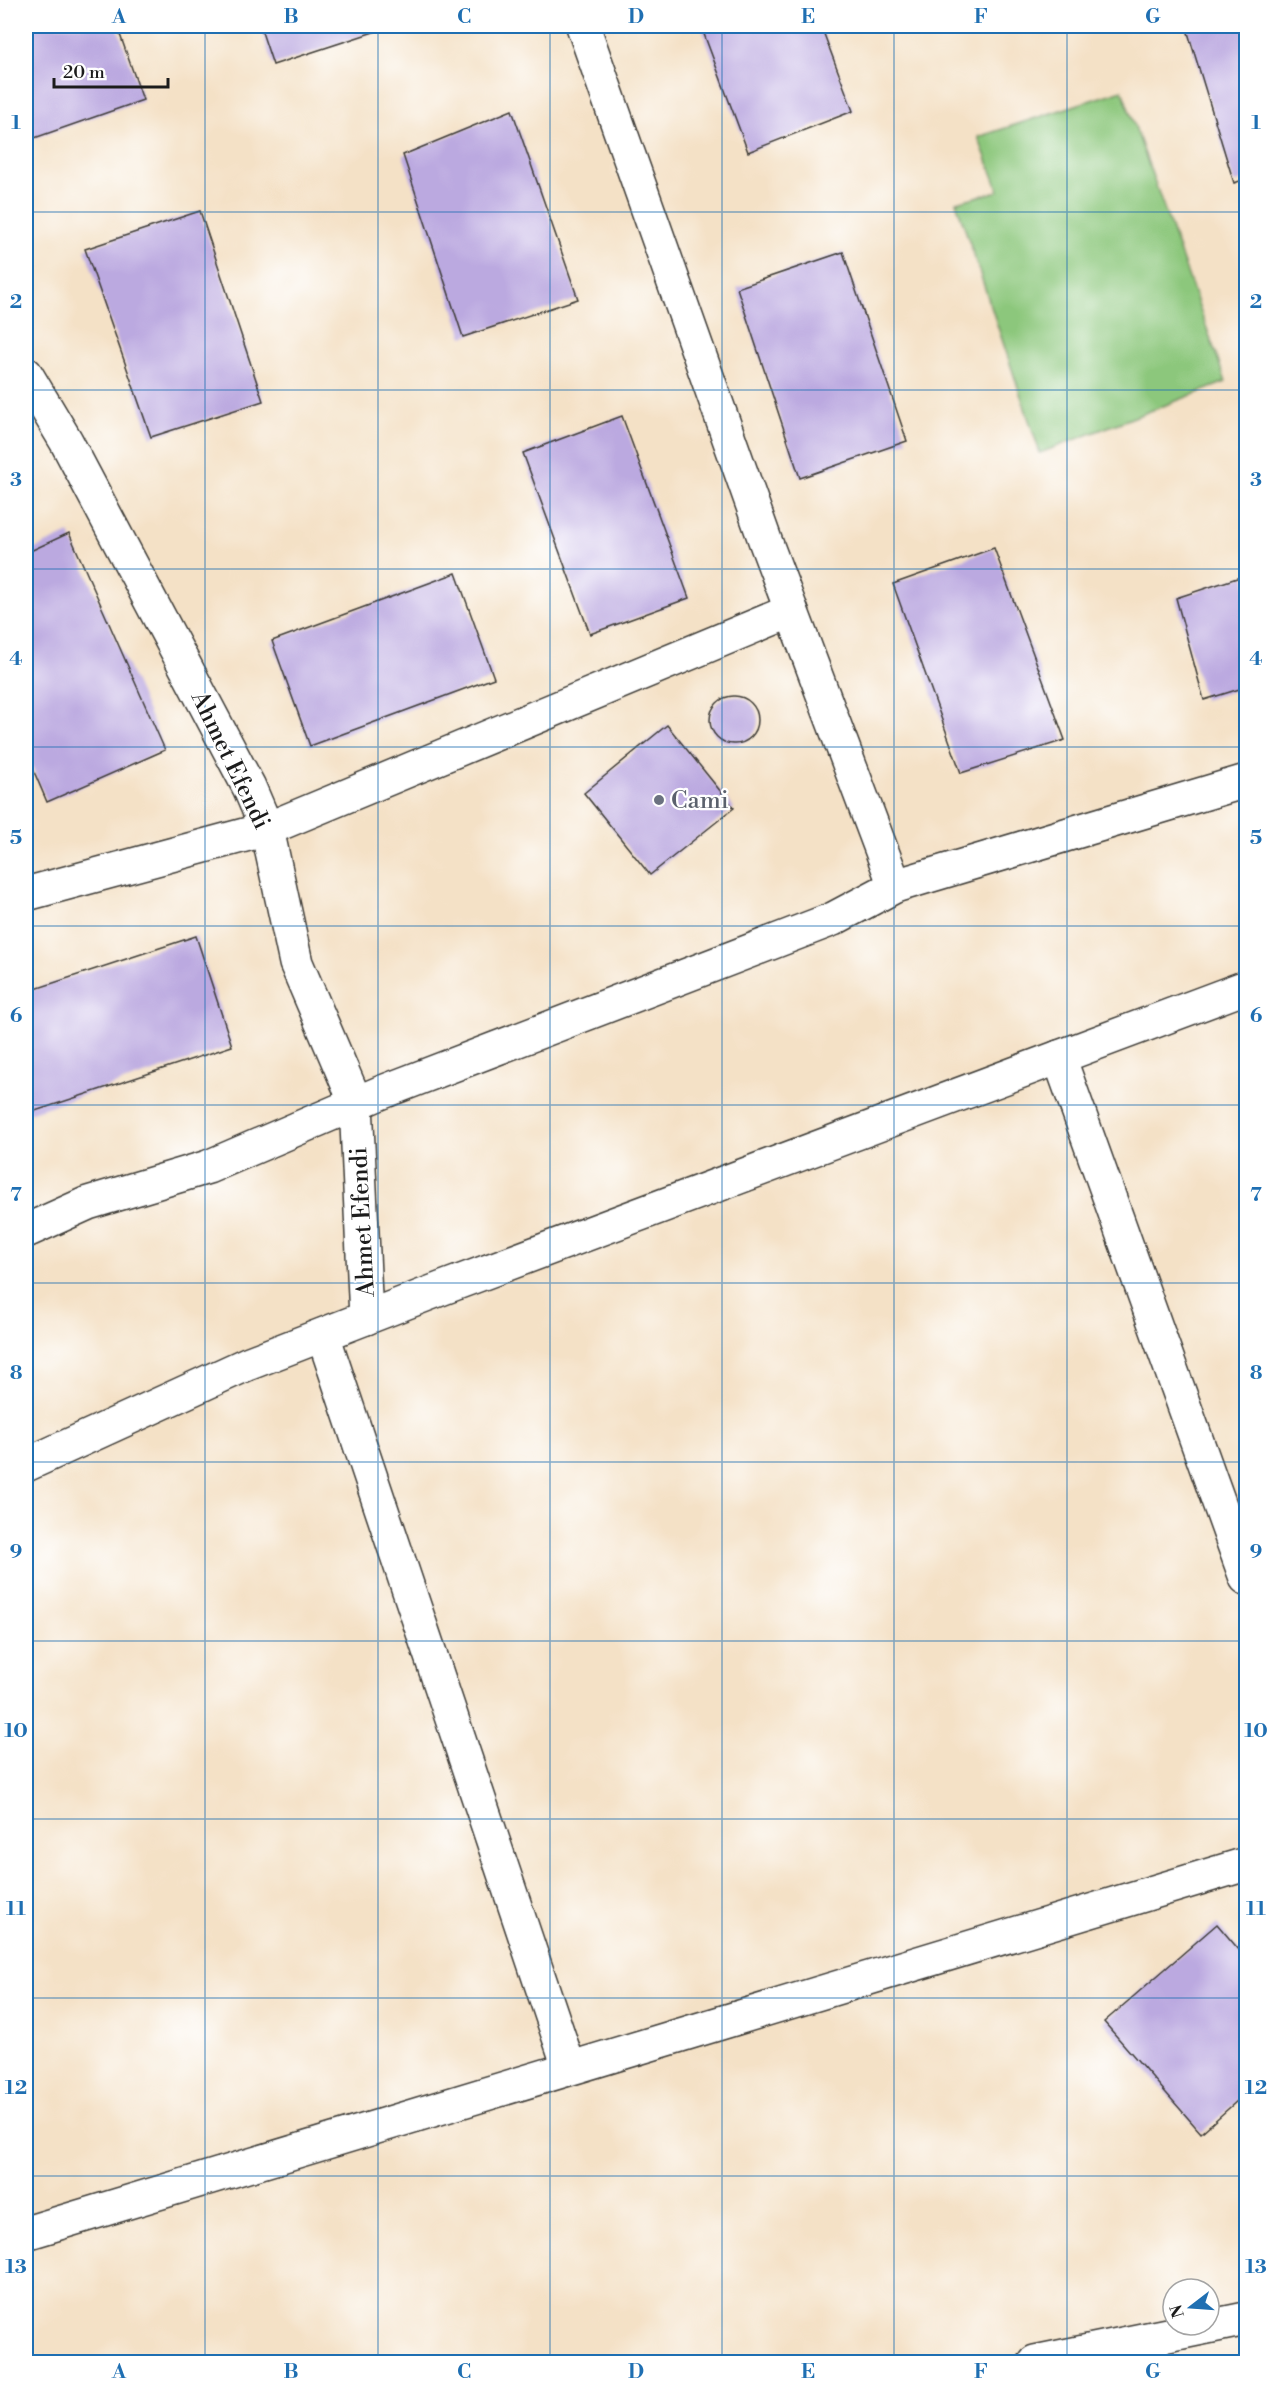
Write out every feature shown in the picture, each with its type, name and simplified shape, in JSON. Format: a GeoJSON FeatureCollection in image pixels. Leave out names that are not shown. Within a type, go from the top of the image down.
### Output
{"type":"FeatureCollection","features":[{"type":"Feature","properties":{"kind":"street"},"geometry":{"type":"LineString","coordinates":[[583,26],[791,611],[895,886]]}},
{"type":"Feature","properties":{"kind":"street","name":"Ahmet Efendi"},"geometry":{"type":"LineString","coordinates":[[26,374],[66,441],[249,787],[267,829],[296,963],[356,1103],[366,1318]]}},
{"type":"Feature","properties":{"kind":"street"},"geometry":{"type":"LineString","coordinates":[[26,894],[267,829],[791,611]]}},
{"type":"Feature","properties":{"kind":"street"},"geometry":{"type":"LineString","coordinates":[[26,1231],[88,1203],[208,1167],[356,1103],[833,918],[895,886],[1246,781]]}},
{"type":"Feature","properties":{"kind":"street"},"geometry":{"type":"LineString","coordinates":[[26,1465],[247,1364],[1246,987]]}},
{"type":"Feature","properties":{"kind":"street"},"geometry":{"type":"LineString","coordinates":[[1059,1058],[1246,1578]]}},
{"type":"Feature","properties":{"kind":"street"},"geometry":{"type":"LineString","coordinates":[[323,1335],[569,2067]]}},
{"type":"Feature","properties":{"kind":"street"},"geometry":{"type":"LineString","coordinates":[[26,2233],[1246,1864]]}},
{"type":"Feature","properties":{"kind":"street"},"geometry":{"type":"LineString","coordinates":[[1035,2362],[1246,2319]]}},
{"type":"Feature","properties":{"kind":"green space"},"geometry":{"type":"Polygon","coordinates":[[[1122,90],[1226,382],[1040,453],[956,202],[999,191],[978,137],[1122,90]]]}},
{"type":"Feature","properties":{"kind":"building"},"geometry":{"type":"Polygon","coordinates":[[[26,26],[117,26],[143,100],[26,141],[26,26]]]}},
{"type":"Feature","properties":{"kind":"building"},"geometry":{"type":"Polygon","coordinates":[[[260,26],[392,26],[273,65],[260,26]]]}},
{"type":"Feature","properties":{"kind":"building"},"geometry":{"type":"Polygon","coordinates":[[[701,26],[821,26],[853,111],[748,152],[701,26]]]}},
{"type":"Feature","properties":{"kind":"building"},"geometry":{"type":"Polygon","coordinates":[[[1186,26],[1246,26],[1246,179],[1234,183],[1186,26]]]}},
{"type":"Feature","properties":{"kind":"building"},"geometry":{"type":"Polygon","coordinates":[[[512,110],[578,299],[463,337],[403,155],[512,110]]]}},
{"type":"Feature","properties":{"kind":"building"},"geometry":{"type":"Polygon","coordinates":[[[200,211],[263,401],[151,437],[85,249],[200,211]]]}},
{"type":"Feature","properties":{"kind":"building"},"geometry":{"type":"Polygon","coordinates":[[[843,252],[907,441],[800,478],[737,288],[843,252]]]}},
{"type":"Feature","properties":{"kind":"building"},"geometry":{"type":"Polygon","coordinates":[[[622,416],[689,598],[590,634],[523,453],[622,416]]]}},
{"type":"Feature","properties":{"kind":"building"},"geometry":{"type":"Polygon","coordinates":[[[69,533],[165,750],[47,802],[26,753],[26,553],[69,533]]]}},
{"type":"Feature","properties":{"kind":"building"},"geometry":{"type":"Polygon","coordinates":[[[994,548],[1065,740],[961,773],[893,584],[994,548]]]}},
{"type":"Feature","properties":{"kind":"building"},"geometry":{"type":"Polygon","coordinates":[[[456,573],[494,678],[310,746],[272,641],[456,573]]]}},
{"type":"Feature","properties":{"kind":"building"},"geometry":{"type":"Polygon","coordinates":[[[1246,575],[1246,687],[1204,700],[1176,598],[1246,575]]]}},
{"type":"Feature","properties":{"kind":"building"},"geometry":{"type":"Polygon","coordinates":[[[729,696],[739,696],[754,706],[758,720],[757,729],[748,740],[739,744],[729,744],[714,734],[710,725],[710,715],[720,700],[729,696]]]}},
{"type":"Feature","properties":{"kind":"building","name":"Cami"},"geometry":{"type":"Polygon","coordinates":[[[667,725],[734,808],[650,875],[584,793],[667,725]]]}},
{"type":"Feature","properties":{"kind":"building"},"geometry":{"type":"Polygon","coordinates":[[[196,936],[232,1046],[26,1114],[26,992],[196,936]]]}},
{"type":"Feature","properties":{"kind":"building"},"geometry":{"type":"Polygon","coordinates":[[[1217,1924],[1246,1958],[1246,2093],[1201,2133],[1104,2022],[1217,1924]]]}},
{"type":"Feature","properties":{"kind":"place","name":"Cami"},"geometry":{"type":"Point","coordinates":[659,800]}}]}
